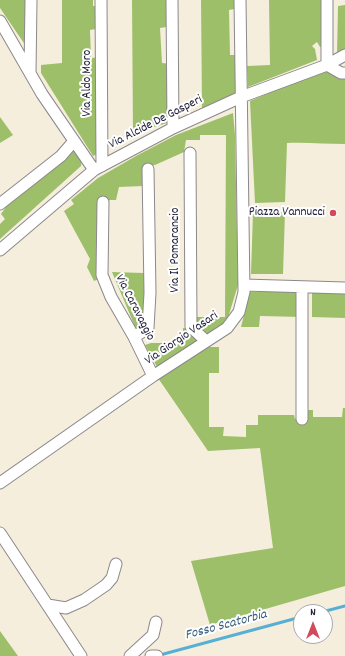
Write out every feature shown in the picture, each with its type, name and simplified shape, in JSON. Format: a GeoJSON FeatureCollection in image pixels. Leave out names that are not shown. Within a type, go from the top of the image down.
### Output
{"type":"FeatureCollection","features":[{"type":"Feature","properties":{"kind":"street"},"geometry":{"type":"LineString","coordinates":[[30,74],[31,0]]}},
{"type":"Feature","properties":{"kind":"street","name":"Via Aldo Moro"},"geometry":{"type":"LineString","coordinates":[[98,168],[101,0]]}},
{"type":"Feature","properties":{"kind":"street"},"geometry":{"type":"LineString","coordinates":[[172,0],[173,128]]}},
{"type":"Feature","properties":{"kind":"street","name":"Via Giorgio Vasari"},"geometry":{"type":"LineString","coordinates":[[0,483],[153,376],[227,328],[239,312],[244,292],[240,0]]}},
{"type":"Feature","properties":{"kind":"street"},"geometry":{"type":"LineString","coordinates":[[327,0],[327,65],[341,74],[345,73]]}},
{"type":"Feature","properties":{"kind":"street"},"geometry":{"type":"LineString","coordinates":[[0,21],[30,74],[74,141],[98,168]]}},
{"type":"Feature","properties":{"kind":"street","name":"Via Alcide De Gasperi"},"geometry":{"type":"LineString","coordinates":[[0,250],[98,168],[173,128],[241,97],[327,65],[345,55]]}},
{"type":"Feature","properties":{"kind":"street"},"geometry":{"type":"LineString","coordinates":[[0,204],[61,156],[74,141]]}},
{"type":"Feature","properties":{"kind":"street","name":"Via Il Pomarancio"},"geometry":{"type":"LineString","coordinates":[[190,153],[191,326],[206,341]]}},
{"type":"Feature","properties":{"kind":"street"},"geometry":{"type":"LineString","coordinates":[[134,337],[148,328],[150,293],[148,169]]}},
{"type":"Feature","properties":{"kind":"street","name":"Via Caravaggio"},"geometry":{"type":"LineString","coordinates":[[103,202],[102,275],[111,297],[134,337],[153,376]]}},
{"type":"Feature","properties":{"kind":"street"},"geometry":{"type":"LineString","coordinates":[[244,285],[345,288]]}},
{"type":"Feature","properties":{"kind":"street"},"geometry":{"type":"LineString","coordinates":[[302,286],[302,419]]}},
{"type":"Feature","properties":{"kind":"street"},"geometry":{"type":"LineString","coordinates":[[0,533],[81,656]]}},
{"type":"Feature","properties":{"kind":"street"},"geometry":{"type":"LineString","coordinates":[[48,605],[66,608],[84,600],[106,585],[112,578],[116,564]]}},
{"type":"Feature","properties":{"kind":"street"},"geometry":{"type":"LineString","coordinates":[[130,656],[152,635],[156,622]]}},
{"type":"Feature","properties":{"kind":"street"},"geometry":{"type":"LineString","coordinates":[[151,656],[157,656]]}},
{"type":"Feature","properties":{"kind":"green space"},"geometry":{"type":"Polygon","coordinates":[[[0,0],[31,0],[30,52],[0,8],[0,0]]]}},
{"type":"Feature","properties":{"kind":"green space"},"geometry":{"type":"Polygon","coordinates":[[[62,0],[93,0],[93,6],[101,6],[101,28],[90,30],[91,58],[102,57],[102,152],[93,156],[41,73],[41,65],[62,63],[62,0]]]}},
{"type":"Feature","properties":{"kind":"green space"},"geometry":{"type":"Polygon","coordinates":[[[132,0],[172,0],[172,26],[160,28],[162,63],[172,64],[173,121],[133,134],[132,0]]]}},
{"type":"Feature","properties":{"kind":"green space"},"geometry":{"type":"Polygon","coordinates":[[[201,0],[240,0],[240,8],[229,10],[230,55],[241,55],[241,91],[202,108],[201,0]]]}},
{"type":"Feature","properties":{"kind":"green space"},"geometry":{"type":"Polygon","coordinates":[[[269,0],[327,0],[327,45],[320,47],[317,42],[312,46],[315,49],[317,60],[248,87],[247,66],[270,65],[269,0]]]}},
{"type":"Feature","properties":{"kind":"green space"},"geometry":{"type":"Polygon","coordinates":[[[345,5],[345,50],[337,54],[338,6],[345,5]]]}},
{"type":"Feature","properties":{"kind":"green space"},"geometry":{"type":"Polygon","coordinates":[[[326,69],[345,77],[345,144],[287,143],[285,202],[255,203],[250,101],[326,69]]]}},
{"type":"Feature","properties":{"kind":"green space"},"geometry":{"type":"Polygon","coordinates":[[[233,113],[235,135],[238,285],[227,321],[212,332],[205,334],[195,325],[196,317],[225,317],[226,135],[200,135],[200,140],[186,140],[184,152],[155,165],[143,165],[143,186],[119,187],[116,200],[100,200],[99,279],[94,281],[87,267],[90,259],[64,211],[74,204],[71,200],[98,178],[176,135],[233,113]]]}},
{"type":"Feature","properties":{"kind":"green space"},"geometry":{"type":"Polygon","coordinates":[[[0,117],[13,135],[0,143],[0,117]]]}},
{"type":"Feature","properties":{"kind":"green space"},"geometry":{"type":"Polygon","coordinates":[[[75,151],[82,160],[81,166],[0,239],[0,224],[5,219],[1,214],[6,207],[62,158],[75,151]]]}},
{"type":"Feature","properties":{"kind":"green space"},"geometry":{"type":"Polygon","coordinates":[[[253,212],[285,212],[283,274],[251,274],[253,212]]]}},
{"type":"Feature","properties":{"kind":"green space"},"geometry":{"type":"Polygon","coordinates":[[[112,272],[144,273],[145,325],[136,329],[112,272]]]}},
{"type":"Feature","properties":{"kind":"green space"},"geometry":{"type":"Polygon","coordinates":[[[250,292],[302,292],[302,317],[260,316],[259,327],[241,327],[250,292]]]}},
{"type":"Feature","properties":{"kind":"green space"},"geometry":{"type":"Polygon","coordinates":[[[312,292],[345,293],[345,318],[312,317],[312,292]]]}},
{"type":"Feature","properties":{"kind":"green space"},"geometry":{"type":"Polygon","coordinates":[[[183,328],[188,328],[198,340],[157,367],[145,345],[151,343],[183,343],[183,328]]]}},
{"type":"Feature","properties":{"kind":"green space"},"geometry":{"type":"Polygon","coordinates":[[[207,347],[219,347],[219,373],[209,373],[209,427],[224,427],[223,436],[246,437],[246,425],[258,425],[258,415],[294,415],[295,419],[302,419],[302,410],[313,410],[313,417],[342,417],[343,408],[345,408],[345,586],[210,625],[191,561],[273,548],[260,448],[208,451],[158,378],[207,347]]]}},
{"type":"Feature","properties":{"kind":"green space"},"geometry":{"type":"Polygon","coordinates":[[[0,631],[18,656],[0,656],[0,631]]]}},
{"type":"Feature","properties":{"kind":"waterway","name":"Fosso Scatorbia"},"geometry":{"type":"LineString","coordinates":[[333,609],[345,606]]}},
{"type":"Feature","properties":{"kind":"waterway","name":"Fosso Scatorbia"},"geometry":{"type":"LineString","coordinates":[[160,655],[293,619]]}},
{"type":"Feature","properties":{"kind":"place","name":"Piazza Vannucci"},"geometry":{"type":"Point","coordinates":[333,213]}}]}
